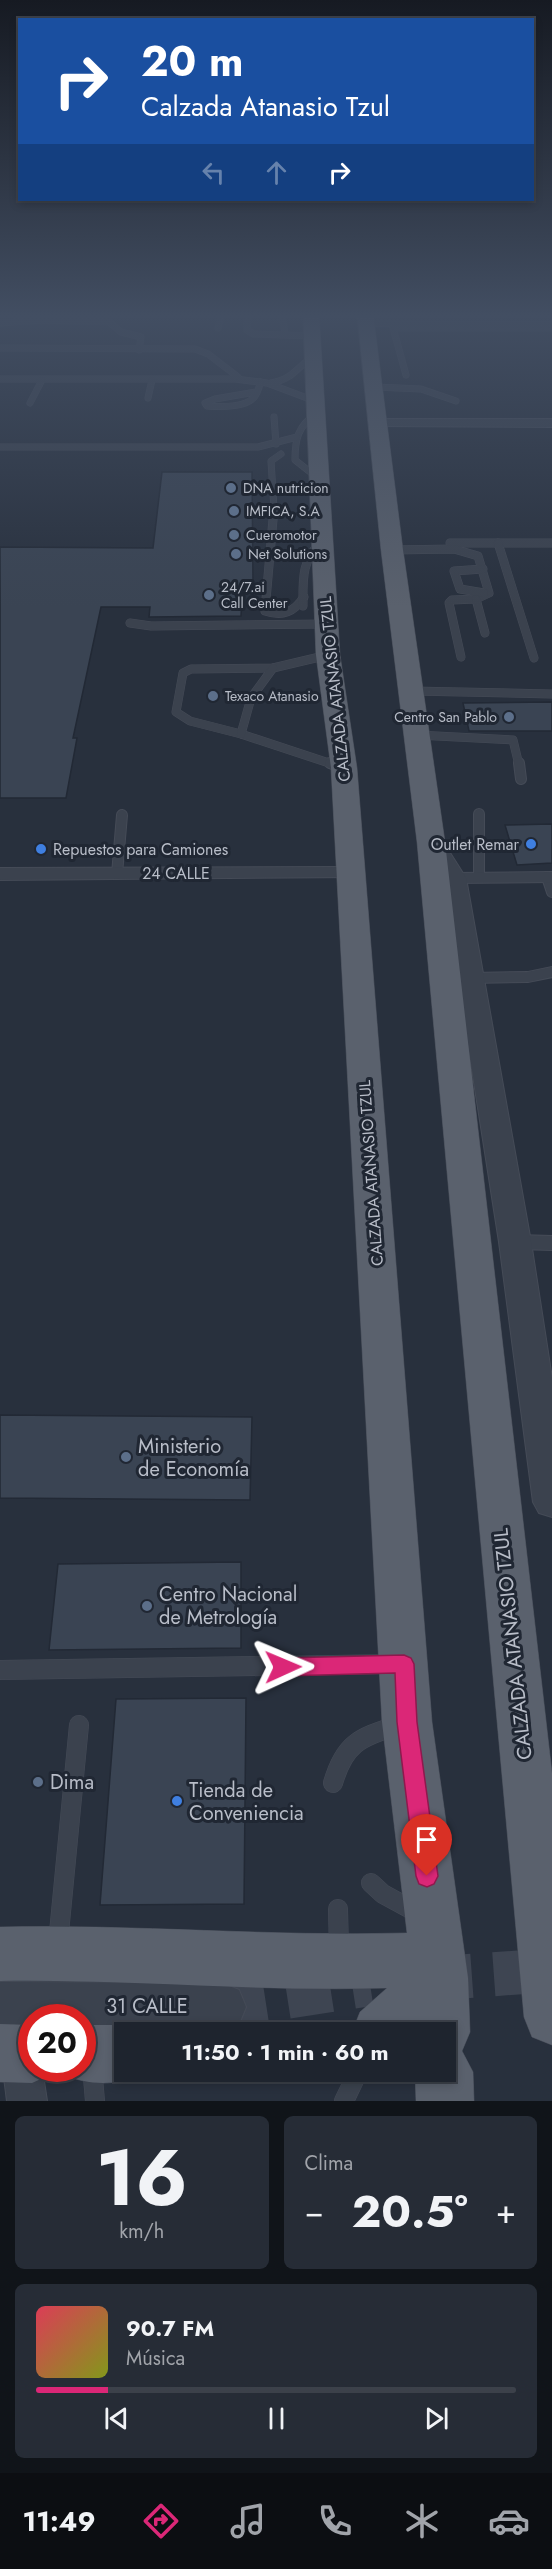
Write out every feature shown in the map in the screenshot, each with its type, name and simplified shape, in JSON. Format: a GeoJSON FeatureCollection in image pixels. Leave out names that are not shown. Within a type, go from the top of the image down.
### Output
{"type":"FeatureCollection","features":[{"type":"Feature","properties":{"kind":"main road","name":"CALZADA ATANASIO TZUL"},"geometry":{"type":"LineString","coordinates":[[309,411],[307,470],[321,542],[320,634],[344,768],[407,1722],[436,1952],[441,2022]]}},
{"type":"Feature","properties":{"kind":"main road","name":"CALZADA ATANASIO TZUL"},"geometry":{"type":"LineString","coordinates":[[378,411],[392,546],[430,842],[552,2017]]}},
{"type":"Feature","properties":{"kind":"main road"},"geometry":{"type":"LineString","coordinates":[[0,1954],[57,1953],[339,1962],[436,1952]]}},
{"type":"Feature","properties":{"kind":"main road"},"geometry":{"type":"LineString","coordinates":[[387,2022],[436,1952]]}},
{"type":"Feature","properties":{"kind":"main road"},"geometry":{"type":"LineString","coordinates":[[444,2082],[445,2101]]}},
{"type":"Feature","properties":{"kind":"street"},"geometry":{"type":"LineString","coordinates":[[379,423],[552,423]]}},
{"type":"Feature","properties":{"kind":"street","name":"CALZADA ATANASIO TZUL"},"geometry":{"type":"LineString","coordinates":[[430,842],[467,877],[471,978],[515,1242],[552,1502]]}},
{"type":"Feature","properties":{"kind":"street","name":"24 CALLE"},"geometry":{"type":"LineString","coordinates":[[0,874],[351,873]]}},
{"type":"Feature","properties":{"kind":"street","name":"31 CALLE"},"geometry":{"type":"LineString","coordinates":[[16,2054],[222,2007]]}},
{"type":"Feature","properties":{"kind":"lane"},"geometry":{"type":"LineString","coordinates":[[0,447],[258,447],[276,444],[309,418],[300,411]]}},
{"type":"Feature","properties":{"kind":"lane"},"geometry":{"type":"LineString","coordinates":[[274,417],[276,444]]}},
{"type":"Feature","properties":{"kind":"lane"},"geometry":{"type":"LineString","coordinates":[[258,447],[281,454],[307,470]]}},
{"type":"Feature","properties":{"kind":"lane"},"geometry":{"type":"LineString","coordinates":[[281,454],[271,461],[274,510],[265,611],[268,613],[296,610],[304,597]]}},
{"type":"Feature","properties":{"kind":"lane"},"geometry":{"type":"LineString","coordinates":[[320,634],[304,597],[303,567],[308,552],[321,542]]}},
{"type":"Feature","properties":{"kind":"lane"},"geometry":{"type":"LineString","coordinates":[[498,543],[534,658]]}},
{"type":"Feature","properties":{"kind":"lane"},"geometry":{"type":"LineString","coordinates":[[392,546],[552,543]]}},
{"type":"Feature","properties":{"kind":"lane"},"geometry":{"type":"LineString","coordinates":[[392,546],[454,549],[478,556],[489,593]]}},
{"type":"Feature","properties":{"kind":"lane"},"geometry":{"type":"LineString","coordinates":[[483,569],[454,571],[460,589],[489,593]]}},
{"type":"Feature","properties":{"kind":"lane"},"geometry":{"type":"LineString","coordinates":[[461,657],[449,603],[452,600],[476,599],[489,593]]}},
{"type":"Feature","properties":{"kind":"lane"},"geometry":{"type":"LineString","coordinates":[[476,599],[485,633]]}},
{"type":"Feature","properties":{"kind":"lane"},"geometry":{"type":"LineString","coordinates":[[130,622],[151,626],[320,634]]}},
{"type":"Feature","properties":{"kind":"lane"},"geometry":{"type":"LineString","coordinates":[[241,735],[243,714],[257,686],[273,668],[320,634]]}},
{"type":"Feature","properties":{"kind":"lane"},"geometry":{"type":"LineString","coordinates":[[273,668],[191,669],[183,674],[176,712],[190,721],[344,768]]}},
{"type":"Feature","properties":{"kind":"lane"},"geometry":{"type":"LineString","coordinates":[[412,691],[552,694]]}},
{"type":"Feature","properties":{"kind":"lane"},"geometry":{"type":"LineString","coordinates":[[417,735],[513,740],[516,745],[521,779]]}},
{"type":"Feature","properties":{"kind":"lane"},"geometry":{"type":"LineString","coordinates":[[479,813],[467,877],[550,877],[552,892]]}},
{"type":"Feature","properties":{"kind":"lane"},"geometry":{"type":"LineString","coordinates":[[117,873],[122,815]]}},
{"type":"Feature","properties":{"kind":"lane"},"geometry":{"type":"LineString","coordinates":[[471,978],[528,977],[552,972]]}},
{"type":"Feature","properties":{"kind":"lane"},"geometry":{"type":"LineString","coordinates":[[515,1242],[552,1243]]}},
{"type":"Feature","properties":{"kind":"lane"},"geometry":{"type":"LineString","coordinates":[[0,1670],[404,1664]]}},
{"type":"Feature","properties":{"kind":"lane"},"geometry":{"type":"LineString","coordinates":[[333,1784],[337,1766],[350,1744],[407,1722]]}},
{"type":"Feature","properties":{"kind":"lane"},"geometry":{"type":"LineString","coordinates":[[57,1953],[79,1725]]}},
{"type":"Feature","properties":{"kind":"lane"},"geometry":{"type":"LineString","coordinates":[[371,1883],[436,1952]]}},
{"type":"Feature","properties":{"kind":"lane"},"geometry":{"type":"LineString","coordinates":[[338,1910],[339,1962]]}},
{"type":"Feature","properties":{"kind":"lane"},"geometry":{"type":"LineString","coordinates":[[344,2101],[353,2082]]}},
{"type":"Feature","properties":{"kind":"building"},"geometry":{"type":"Polygon","coordinates":[[[162,472],[252,472],[253,582],[243,582],[241,616],[149,617],[150,607],[101,607],[73,738],[77,738],[66,798],[0,798],[0,547],[153,548],[162,472]]]}},
{"type":"Feature","properties":{"kind":"building","name":"Centro San Pablo"},"geometry":{"type":"Polygon","coordinates":[[[552,702],[552,731],[469,731],[463,703],[552,702]]]}},
{"type":"Feature","properties":{"kind":"building","name":"Outlet Remar"},"geometry":{"type":"Polygon","coordinates":[[[552,824],[552,863],[517,865],[505,825],[552,824]]]}},
{"type":"Feature","properties":{"kind":"building","name":"Ministerio de Economía"},"geometry":{"type":"Polygon","coordinates":[[[0,1415],[252,1417],[250,1500],[0,1498],[0,1415]]]}},
{"type":"Feature","properties":{"kind":"building","name":"Centro Nacional de Metrología"},"geometry":{"type":"Polygon","coordinates":[[[241,1562],[241,1648],[49,1650],[58,1564],[241,1562]]]}},
{"type":"Feature","properties":{"kind":"building","name":"Tienda de Conveniencia"},"geometry":{"type":"Polygon","coordinates":[[[246,1698],[244,1904],[100,1905],[116,1699],[246,1698]]]}},
{"type":"Feature","properties":{"kind":"tunnel"},"geometry":{"type":"LineString","coordinates":[[428,1979],[552,1970]]}},
{"type":"Feature","properties":{"kind":"tunnel"},"geometry":{"type":"LineString","coordinates":[[222,2007],[370,1984]]}},
{"type":"Feature","properties":{"kind":"place","name":"DNA nutricion"},"geometry":{"type":"Point","coordinates":[231,488]}},
{"type":"Feature","properties":{"kind":"place","name":"IMFICA, S.A"},"geometry":{"type":"Point","coordinates":[234,511]}},
{"type":"Feature","properties":{"kind":"place","name":"Cueromotor"},"geometry":{"type":"Point","coordinates":[234,535]}},
{"type":"Feature","properties":{"kind":"place","name":"Net Solutions"},"geometry":{"type":"Point","coordinates":[236,554]}},
{"type":"Feature","properties":{"kind":"place","name":"24/7.ai Call Center"},"geometry":{"type":"Point","coordinates":[209,595]}},
{"type":"Feature","properties":{"kind":"place","name":"Texaco Atanasio"},"geometry":{"type":"Point","coordinates":[213,696]}},
{"type":"Feature","properties":{"kind":"place","name":"Centro San Pablo"},"geometry":{"type":"Point","coordinates":[509,717]}},
{"type":"Feature","properties":{"kind":"place","name":"Outlet Remar"},"geometry":{"type":"Point","coordinates":[531,844]}},
{"type":"Feature","properties":{"kind":"place","name":"Repuestos para Camiones"},"geometry":{"type":"Point","coordinates":[41,849]}},
{"type":"Feature","properties":{"kind":"place","name":"Ministerio de Economía"},"geometry":{"type":"Point","coordinates":[126,1457]}},
{"type":"Feature","properties":{"kind":"place","name":"Centro Nacional de Metrología"},"geometry":{"type":"Point","coordinates":[147,1606]}},
{"type":"Feature","properties":{"kind":"place","name":"Dima"},"geometry":{"type":"Point","coordinates":[38,1782]}},
{"type":"Feature","properties":{"kind":"place","name":"Tienda de Conveniencia"},"geometry":{"type":"Point","coordinates":[177,1801]}},
{"type":"Feature","properties":{"kind":"route"},"geometry":{"type":"LineString","coordinates":[[283,1667],[404,1664],[407,1722],[427,1876]]}}]}
